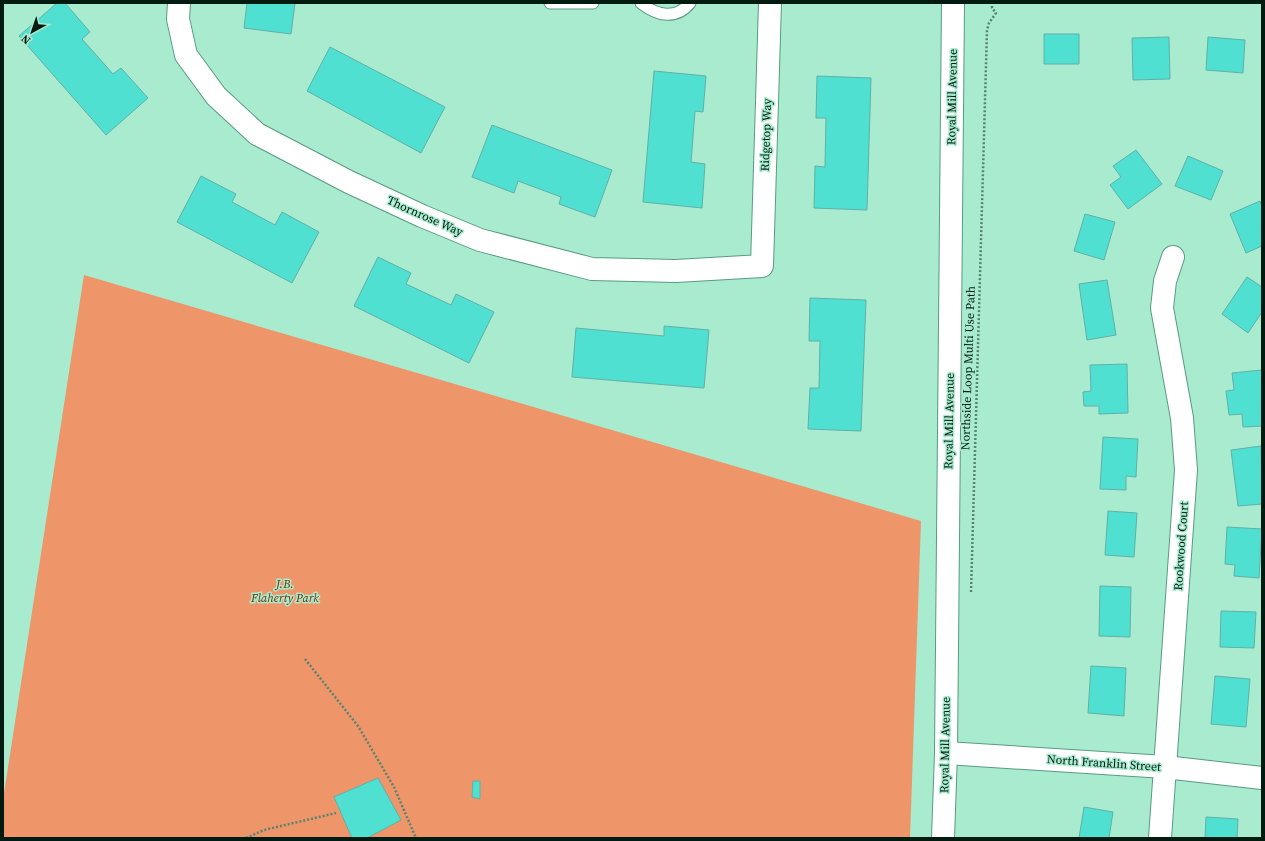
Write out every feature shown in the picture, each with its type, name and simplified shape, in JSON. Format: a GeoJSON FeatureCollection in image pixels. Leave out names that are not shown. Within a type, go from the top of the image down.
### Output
{"type":"FeatureCollection","features":[{"type":"Feature","properties":{"kind":"street","name":"Thornrose Way"},"geometry":{"type":"LineString","coordinates":[[179,3],[178,19],[186,55],[216,96],[257,134],[349,182],[422,216],[480,240],[592,269],[676,271],[762,266]]}},
{"type":"Feature","properties":{"kind":"street","name":"Ridgetop Way"},"geometry":{"type":"LineString","coordinates":[[762,266],[770,3]]}},
{"type":"Feature","properties":{"kind":"street","name":"Royal Mill Avenue"},"geometry":{"type":"LineString","coordinates":[[943,838],[946,753],[953,3]]}},
{"type":"Feature","properties":{"kind":"street","name":"Rookwood Court"},"geometry":{"type":"LineString","coordinates":[[1160,838],[1186,470],[1182,418],[1162,308],[1165,281],[1173,257]]}},
{"type":"Feature","properties":{"kind":"street","name":"North Franklin Street"},"geometry":{"type":"LineString","coordinates":[[946,753],[1165,767],[1262,778]]}},
{"type":"Feature","properties":{"kind":"lane"},"geometry":{"type":"LineString","coordinates":[[550,3],[593,3]]}},
{"type":"Feature","properties":{"kind":"lane"},"geometry":{"type":"LineString","coordinates":[[641,3],[649,10],[670,15],[684,11],[690,3]]}},
{"type":"Feature","properties":{"kind":"path","name":"Northside Loop Multi Use Path"},"geometry":{"type":"LineString","coordinates":[[971,599],[987,30],[989,23],[996,13],[992,8],[992,3]]}},
{"type":"Feature","properties":{"kind":"path"},"geometry":{"type":"LineString","coordinates":[[305,659],[358,726],[394,787],[416,838]]}},
{"type":"Feature","properties":{"kind":"path"},"geometry":{"type":"LineString","coordinates":[[246,838],[264,830],[336,813]]}},
{"type":"Feature","properties":{"kind":"green space","name":"J.B. Flaherty Park"},"geometry":{"type":"Polygon","coordinates":[[[84,275],[921,521],[910,838],[3,838],[3,800],[84,275]]]}},
{"type":"Feature","properties":{"kind":"building"},"geometry":{"type":"Polygon","coordinates":[[[57,3],[65,3],[90,32],[82,39],[113,74],[121,68],[148,98],[106,135],[19,36],[57,3]]]}},
{"type":"Feature","properties":{"kind":"building"},"geometry":{"type":"Polygon","coordinates":[[[247,3],[295,3],[291,34],[244,28],[247,3]]]}},
{"type":"Feature","properties":{"kind":"building"},"geometry":{"type":"Polygon","coordinates":[[[1044,34],[1079,34],[1079,64],[1044,64],[1044,34]]]}},
{"type":"Feature","properties":{"kind":"building"},"geometry":{"type":"Polygon","coordinates":[[[1169,37],[1170,79],[1133,80],[1132,38],[1169,37]]]}},
{"type":"Feature","properties":{"kind":"building"},"geometry":{"type":"Polygon","coordinates":[[[1208,37],[1245,40],[1243,73],[1206,70],[1208,37]]]}},
{"type":"Feature","properties":{"kind":"building"},"geometry":{"type":"Polygon","coordinates":[[[330,47],[445,107],[421,153],[307,91],[330,47]]]}},
{"type":"Feature","properties":{"kind":"building"},"geometry":{"type":"Polygon","coordinates":[[[654,71],[706,76],[703,112],[695,111],[691,162],[705,164],[702,208],[643,202],[654,71]]]}},
{"type":"Feature","properties":{"kind":"building"},"geometry":{"type":"Polygon","coordinates":[[[817,76],[871,78],[867,210],[814,208],[815,166],[825,167],[826,118],[816,118],[817,76]]]}},
{"type":"Feature","properties":{"kind":"building"},"geometry":{"type":"Polygon","coordinates":[[[492,125],[612,170],[595,217],[559,204],[561,197],[518,181],[514,193],[472,177],[492,125]]]}},
{"type":"Feature","properties":{"kind":"building"},"geometry":{"type":"Polygon","coordinates":[[[1136,150],[1162,184],[1128,209],[1110,185],[1121,177],[1113,166],[1136,150]]]}},
{"type":"Feature","properties":{"kind":"building"},"geometry":{"type":"Polygon","coordinates":[[[1188,156],[1223,171],[1211,200],[1175,186],[1188,156]]]}},
{"type":"Feature","properties":{"kind":"building"},"geometry":{"type":"Polygon","coordinates":[[[201,176],[236,194],[232,202],[275,225],[282,212],[319,232],[292,283],[177,222],[201,176]]]}},
{"type":"Feature","properties":{"kind":"building"},"geometry":{"type":"Polygon","coordinates":[[[1260,201],[1262,207],[1262,246],[1246,253],[1230,214],[1260,201]]]}},
{"type":"Feature","properties":{"kind":"building"},"geometry":{"type":"Polygon","coordinates":[[[1085,214],[1115,222],[1104,260],[1074,251],[1085,214]]]}},
{"type":"Feature","properties":{"kind":"building"},"geometry":{"type":"Polygon","coordinates":[[[378,257],[411,273],[406,284],[451,305],[456,294],[494,312],[469,363],[354,306],[378,257]]]}},
{"type":"Feature","properties":{"kind":"building"},"geometry":{"type":"Polygon","coordinates":[[[1247,277],[1262,287],[1262,312],[1248,333],[1222,314],[1247,277]]]}},
{"type":"Feature","properties":{"kind":"building"},"geometry":{"type":"Polygon","coordinates":[[[1107,280],[1116,335],[1087,340],[1079,284],[1107,280]]]}},
{"type":"Feature","properties":{"kind":"building"},"geometry":{"type":"Polygon","coordinates":[[[810,298],[866,300],[861,431],[808,429],[810,388],[819,388],[820,341],[809,341],[810,298]]]}},
{"type":"Feature","properties":{"kind":"building"},"geometry":{"type":"Polygon","coordinates":[[[664,326],[709,330],[704,388],[572,377],[576,328],[664,336],[664,326]]]}},
{"type":"Feature","properties":{"kind":"building"},"geometry":{"type":"Polygon","coordinates":[[[1127,364],[1128,413],[1099,414],[1099,406],[1084,406],[1083,392],[1091,391],[1090,365],[1127,364]]]}},
{"type":"Feature","properties":{"kind":"building"},"geometry":{"type":"Polygon","coordinates":[[[1262,370],[1262,426],[1243,427],[1242,414],[1229,415],[1226,391],[1234,390],[1232,373],[1262,370]]]}},
{"type":"Feature","properties":{"kind":"building"},"geometry":{"type":"Polygon","coordinates":[[[1103,437],[1138,439],[1136,477],[1126,476],[1126,490],[1100,489],[1103,437]]]}},
{"type":"Feature","properties":{"kind":"building"},"geometry":{"type":"Polygon","coordinates":[[[1261,446],[1262,504],[1238,506],[1231,450],[1261,446]]]}},
{"type":"Feature","properties":{"kind":"building"},"geometry":{"type":"Polygon","coordinates":[[[1108,511],[1137,513],[1134,557],[1105,555],[1108,511]]]}},
{"type":"Feature","properties":{"kind":"building"},"geometry":{"type":"Polygon","coordinates":[[[1227,527],[1262,529],[1259,578],[1234,576],[1235,565],[1225,564],[1227,527]]]}},
{"type":"Feature","properties":{"kind":"building"},"geometry":{"type":"Polygon","coordinates":[[[1100,586],[1131,587],[1130,637],[1099,636],[1100,586]]]}},
{"type":"Feature","properties":{"kind":"building"},"geometry":{"type":"Polygon","coordinates":[[[1221,611],[1256,612],[1254,648],[1220,647],[1221,611]]]}},
{"type":"Feature","properties":{"kind":"building"},"geometry":{"type":"Polygon","coordinates":[[[1091,666],[1126,668],[1124,716],[1088,713],[1091,666]]]}},
{"type":"Feature","properties":{"kind":"building"},"geometry":{"type":"Polygon","coordinates":[[[1215,676],[1250,679],[1246,727],[1211,724],[1215,676]]]}},
{"type":"Feature","properties":{"kind":"building"},"geometry":{"type":"Polygon","coordinates":[[[378,778],[401,820],[367,838],[352,838],[334,797],[378,778]]]}},
{"type":"Feature","properties":{"kind":"building"},"geometry":{"type":"Polygon","coordinates":[[[473,781],[480,781],[480,799],[472,797],[473,781]]]}},
{"type":"Feature","properties":{"kind":"building"},"geometry":{"type":"Polygon","coordinates":[[[1084,807],[1113,812],[1109,838],[1079,838],[1084,807]]]}},
{"type":"Feature","properties":{"kind":"building"},"geometry":{"type":"Polygon","coordinates":[[[1206,817],[1238,819],[1237,838],[1205,838],[1206,817]]]}}]}
